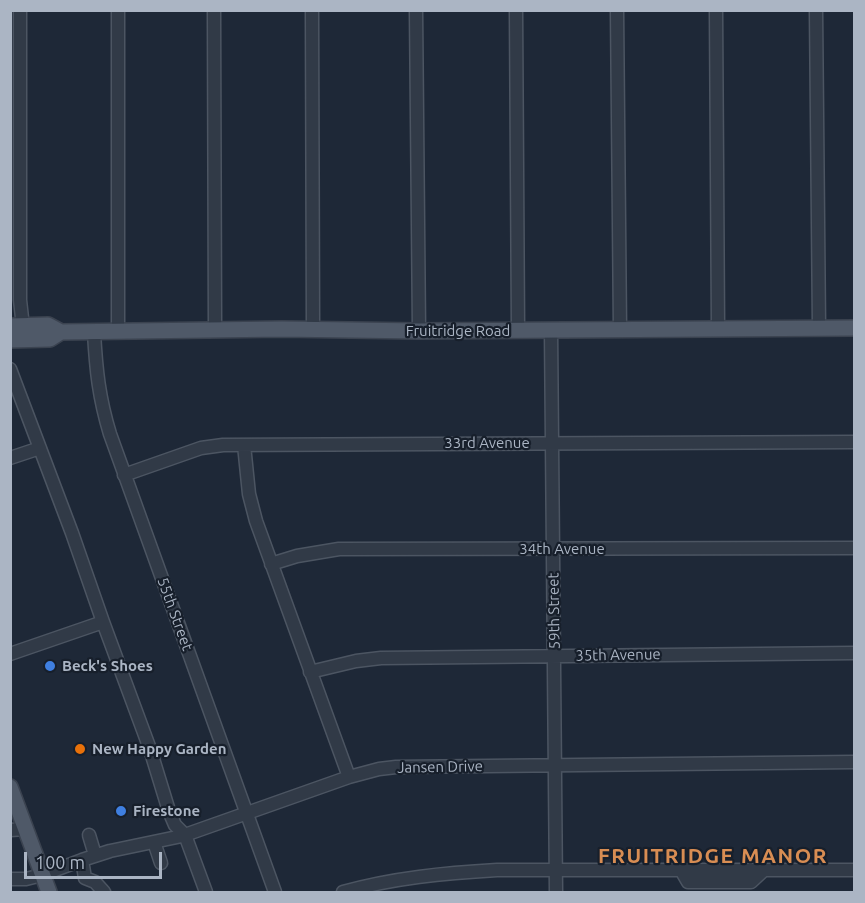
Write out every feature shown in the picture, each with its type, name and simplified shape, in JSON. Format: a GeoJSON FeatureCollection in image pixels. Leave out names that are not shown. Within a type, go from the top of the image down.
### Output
{"type":"FeatureCollection","features":[{"type":"Feature","properties":{"kind":"main road","name":"Fruitridge Road"},"geometry":{"type":"LineString","coordinates":[[16,322],[48,326],[61,332],[855,328]]}},
{"type":"Feature","properties":{"kind":"main road","name":"Fruitridge Road"},"geometry":{"type":"LineString","coordinates":[[10,340],[50,339],[61,332]]}},
{"type":"Feature","properties":{"kind":"main road"},"geometry":{"type":"LineString","coordinates":[[12,794],[18,830],[49,892]]}},
{"type":"Feature","properties":{"kind":"street"},"geometry":{"type":"LineString","coordinates":[[16,322],[20,300],[20,10]]}},
{"type":"Feature","properties":{"kind":"street"},"geometry":{"type":"LineString","coordinates":[[118,10],[118,331]]}},
{"type":"Feature","properties":{"kind":"street"},"geometry":{"type":"LineString","coordinates":[[214,10],[215,330]]}},
{"type":"Feature","properties":{"kind":"street"},"geometry":{"type":"LineString","coordinates":[[312,10],[313,329]]}},
{"type":"Feature","properties":{"kind":"street"},"geometry":{"type":"LineString","coordinates":[[416,10],[418,332]]}},
{"type":"Feature","properties":{"kind":"street"},"geometry":{"type":"LineString","coordinates":[[516,10],[518,331]]}},
{"type":"Feature","properties":{"kind":"street"},"geometry":{"type":"LineString","coordinates":[[617,10],[620,330]]}},
{"type":"Feature","properties":{"kind":"street"},"geometry":{"type":"LineString","coordinates":[[716,10],[718,329]]}},
{"type":"Feature","properties":{"kind":"street"},"geometry":{"type":"LineString","coordinates":[[816,10],[819,328]]}},
{"type":"Feature","properties":{"kind":"street","name":"59th Street"},"geometry":{"type":"LineString","coordinates":[[551,330],[556,892]]}},
{"type":"Feature","properties":{"kind":"street","name":"55th Street"},"geometry":{"type":"LineString","coordinates":[[94,332],[102,410],[275,892]]}},
{"type":"Feature","properties":{"kind":"street"},"geometry":{"type":"LineString","coordinates":[[10,369],[150,749],[169,811],[185,836],[206,892]]}},
{"type":"Feature","properties":{"kind":"street","name":"33rd Avenue"},"geometry":{"type":"LineString","coordinates":[[124,475],[213,445],[855,442]]}},
{"type":"Feature","properties":{"kind":"street"},"geometry":{"type":"LineString","coordinates":[[244,445],[249,494],[256,521],[349,777]]}},
{"type":"Feature","properties":{"kind":"street"},"geometry":{"type":"LineString","coordinates":[[10,458],[40,448]]}},
{"type":"Feature","properties":{"kind":"street","name":"34th Avenue"},"geometry":{"type":"LineString","coordinates":[[271,564],[297,556],[339,549],[855,548]]}},
{"type":"Feature","properties":{"kind":"street"},"geometry":{"type":"LineString","coordinates":[[10,654],[103,622]]}},
{"type":"Feature","properties":{"kind":"street","name":"35th Avenue"},"geometry":{"type":"LineString","coordinates":[[310,672],[356,661],[381,658],[855,653]]}},
{"type":"Feature","properties":{"kind":"street","name":"Jansen Drive"},"geometry":{"type":"LineString","coordinates":[[10,879],[26,879],[95,855],[185,836],[349,777],[379,769],[855,762]]}},
{"type":"Feature","properties":{"kind":"street"},"geometry":{"type":"LineString","coordinates":[[89,835],[95,855]]}},
{"type":"Feature","properties":{"kind":"street"},"geometry":{"type":"LineString","coordinates":[[154,842],[161,863]]}},
{"type":"Feature","properties":{"kind":"street"},"geometry":{"type":"LineString","coordinates":[[82,860],[85,878],[95,882],[104,892]]}},
{"type":"Feature","properties":{"kind":"street"},"geometry":{"type":"LineString","coordinates":[[343,892],[386,882],[452,873],[497,870],[855,870]]}},
{"type":"Feature","properties":{"kind":"place","name":"Beck's Shoes"},"geometry":{"type":"Point","coordinates":[50,666]}},
{"type":"Feature","properties":{"kind":"place","name":"New Happy Garden"},"geometry":{"type":"Point","coordinates":[80,749]}},
{"type":"Feature","properties":{"kind":"place","name":"Firestone"},"geometry":{"type":"Point","coordinates":[121,811]}},
{"type":"Feature","properties":{"kind":"district","name":"FRUITRIDGE MANOR"},"geometry":{"type":"Point","coordinates":[713,856]}}]}
